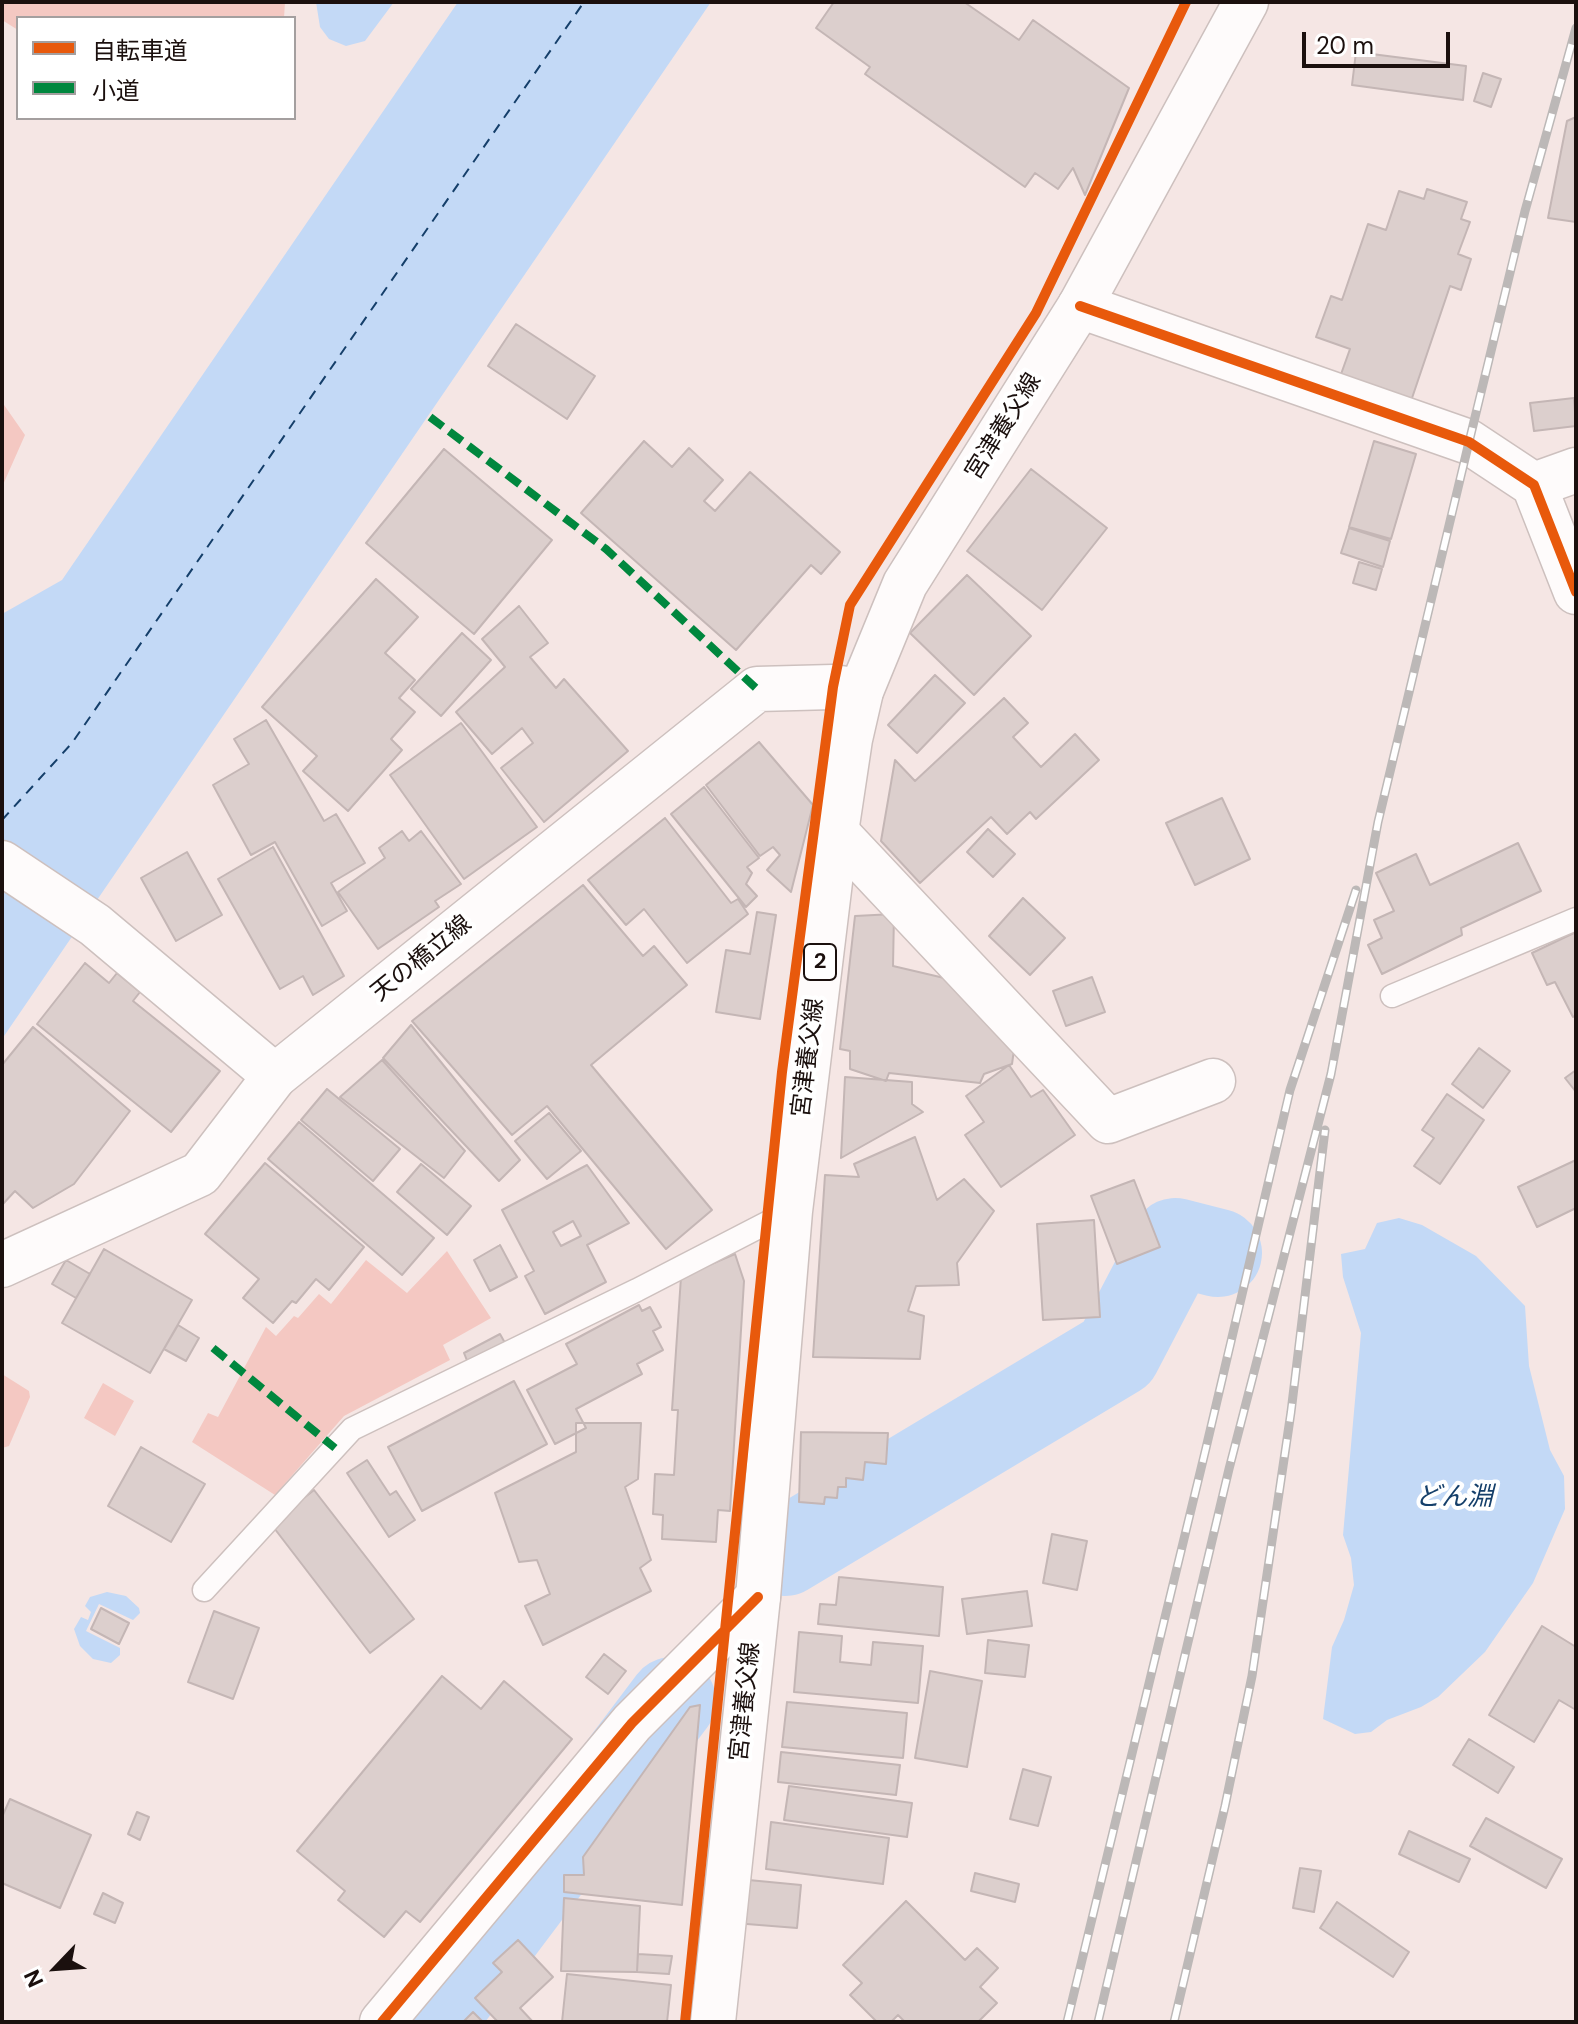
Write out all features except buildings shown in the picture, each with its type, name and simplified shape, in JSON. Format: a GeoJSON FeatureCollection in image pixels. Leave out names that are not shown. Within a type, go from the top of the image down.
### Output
{"type":"FeatureCollection","features":[{"type":"Feature","properties":{"kind":"main road","name":"宮津養父線"},"geometry":{"type":"LineString","coordinates":[[713,2022],[758,1597],[790,1211],[836,832],[850,739],[861,691],[905,584],[1080,306],[1246,2]]}},
{"type":"Feature","properties":{"kind":"main road"},"geometry":{"type":"LineString","coordinates":[[1080,306],[1469,442],[1534,485],[1576,592]]}},
{"type":"Feature","properties":{"kind":"main road"},"geometry":{"type":"LineString","coordinates":[[1534,485],[1576,470]]}},
{"type":"Feature","properties":{"kind":"main road","name":"天の橋立線"},"geometry":{"type":"LineString","coordinates":[[2,1265],[200,1174],[275,1076],[757,689],[833,687],[861,691]]}},
{"type":"Feature","properties":{"kind":"main road"},"geometry":{"type":"LineString","coordinates":[[836,832],[1108,1121],[1213,1081]]}},
{"type":"Feature","properties":{"kind":"main road"},"geometry":{"type":"LineString","coordinates":[[2,863],[85,918],[275,1076]]}},
{"type":"Feature","properties":{"kind":"main road"},"geometry":{"type":"LineString","coordinates":[[382,2022],[632,1723],[758,1597]]}},
{"type":"Feature","properties":{"kind":"lane"},"geometry":{"type":"LineString","coordinates":[[1392,996],[1576,919]]}},
{"type":"Feature","properties":{"kind":"lane"},"geometry":{"type":"LineString","coordinates":[[204,1590],[352,1429],[637,1290],[790,1211]]}},
{"type":"Feature","properties":{"kind":"shaded area"},"geometry":{"type":"Polygon","coordinates":[[[2,2],[285,2],[284,16],[16,16],[16,29],[2,20],[2,2]]]}},
{"type":"Feature","properties":{"kind":"shaded area"},"geometry":{"type":"Polygon","coordinates":[[[2,402],[25,435],[2,487],[2,402]]]}},
{"type":"Feature","properties":{"kind":"shaded area"},"geometry":{"type":"Polygon","coordinates":[[[447,1251],[491,1318],[443,1345],[450,1360],[344,1416],[275,1495],[192,1442],[208,1413],[218,1417],[266,1327],[276,1336],[294,1316],[298,1318],[319,1294],[331,1304],[366,1260],[407,1293],[447,1251]]]}},
{"type":"Feature","properties":{"kind":"shaded area"},"geometry":{"type":"Polygon","coordinates":[[[2,1374],[29,1391],[30,1397],[9,1446],[2,1448],[2,1374]]]}},
{"type":"Feature","properties":{"kind":"shaded area"},"geometry":{"type":"Polygon","coordinates":[[[103,1383],[134,1401],[115,1436],[84,1418],[103,1383]]]}},
{"type":"Feature","properties":{"kind":"water"},"geometry":{"type":"Polygon","coordinates":[[[316,2],[394,2],[365,41],[346,46],[329,39],[320,27],[316,2]]]}},
{"type":"Feature","properties":{"kind":"water"},"geometry":{"type":"Polygon","coordinates":[[[458,2],[711,2],[2,1039],[2,614],[62,580],[458,2]]]}},
{"type":"Feature","properties":{"kind":"water","name":"どん淵"},"geometry":{"type":"Polygon","coordinates":[[[1399,1218],[1422,1225],[1476,1256],[1525,1306],[1529,1366],[1550,1450],[1564,1476],[1565,1509],[1533,1583],[1485,1652],[1438,1697],[1387,1720],[1371,1732],[1355,1734],[1323,1719],[1332,1647],[1354,1585],[1351,1558],[1343,1535],[1361,1333],[1343,1277],[1341,1254],[1365,1249],[1377,1223],[1399,1218]]]}},
{"type":"Feature","properties":{"kind":"water"},"geometry":{"type":"Polygon","coordinates":[[[107,1592],[126,1596],[139,1608],[140,1613],[133,1620],[99,1604],[86,1631],[120,1648],[120,1655],[111,1663],[93,1659],[80,1646],[74,1629],[81,1617],[88,1620],[91,1612],[85,1606],[90,1597],[107,1592]]]}},
{"type":"Feature","properties":{"kind":"waterway"},"geometry":{"type":"LineString","coordinates":[[785,1552],[1117,1353],[1175,1242],[1218,1253]]}},
{"type":"Feature","properties":{"kind":"waterway"},"geometry":{"type":"LineString","coordinates":[[430,2022],[672,1701]]}},
{"type":"Feature","properties":{"kind":"ferry route"},"geometry":{"type":"LineString","coordinates":[[2,820],[72,743],[584,2]]}},
{"type":"Feature","properties":{"kind":"railway"},"geometry":{"type":"LineString","coordinates":[[1098,2022],[1229,1469],[1331,1074],[1378,822],[1469,442],[1525,211],[1576,28]]}},
{"type":"Feature","properties":{"kind":"railway"},"geometry":{"type":"LineString","coordinates":[[1067,2022],[1290,1090],[1356,890]]}},
{"type":"Feature","properties":{"kind":"railway"},"geometry":{"type":"LineString","coordinates":[[1174,2022],[1252,1676],[1291,1412],[1325,1130]]}},
{"type":"Feature","properties":{"kind":"marked path"},"geometry":{"type":"LineString","coordinates":[[430,417],[606,549],[757,689]]}},
{"type":"Feature","properties":{"kind":"marked path"},"geometry":{"type":"LineString","coordinates":[[213,1348],[335,1448]]}},
{"type":"Feature","properties":{"kind":"cycle path"},"geometry":{"type":"LineString","coordinates":[[685,2022],[782,1072],[833,687],[850,605],[1036,313],[1186,2]]}},
{"type":"Feature","properties":{"kind":"cycle path"},"geometry":{"type":"LineString","coordinates":[[1080,306],[1469,442],[1534,485],[1576,592]]}},
{"type":"Feature","properties":{"kind":"cycle path"},"geometry":{"type":"LineString","coordinates":[[382,2022],[632,1723],[758,1597]]}}]}
